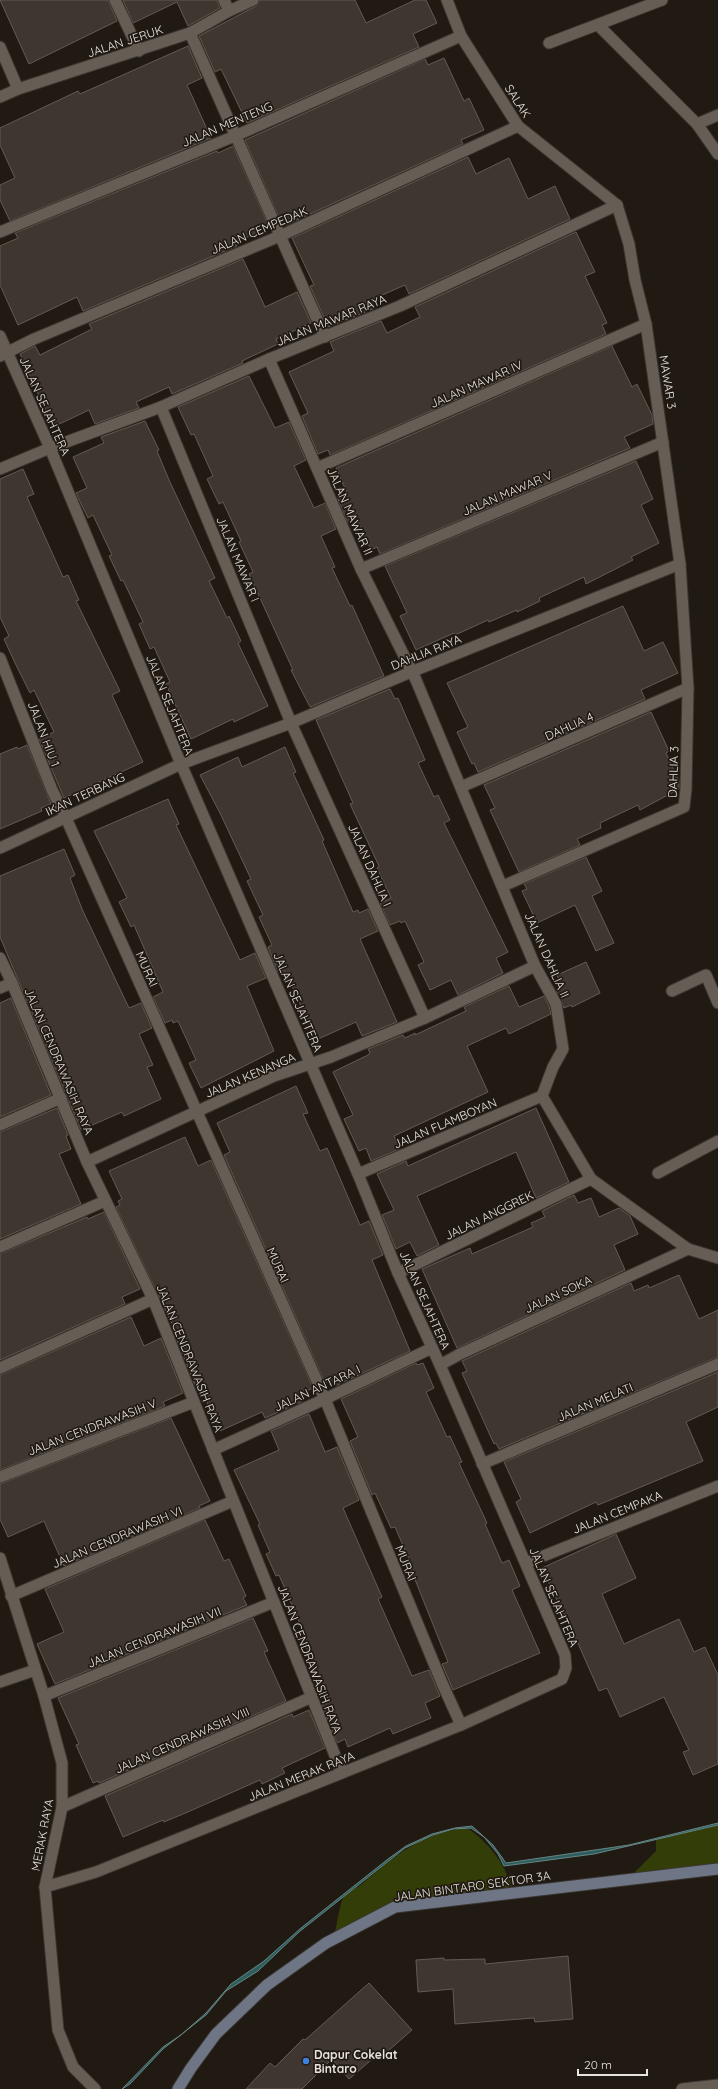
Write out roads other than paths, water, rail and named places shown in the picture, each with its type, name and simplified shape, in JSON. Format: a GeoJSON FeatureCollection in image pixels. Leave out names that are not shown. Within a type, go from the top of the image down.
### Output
{"type":"FeatureCollection","features":[{"type":"Feature","properties":{"kind":"main road","name":"JALAN BINTARO SEKTOR 3A"},"geometry":{"type":"LineString","coordinates":[[178,2089],[191,2068],[216,2034],[267,1985],[326,1943],[395,1906],[718,1869]]}},
{"type":"Feature","properties":{"kind":"street"},"geometry":{"type":"LineString","coordinates":[[115,0],[139,51]]}},
{"type":"Feature","properties":{"kind":"street"},"geometry":{"type":"LineString","coordinates":[[224,0],[229,11]]}},
{"type":"Feature","properties":{"kind":"street","name":"JALAN JERUK"},"geometry":{"type":"LineString","coordinates":[[0,97],[18,89],[139,51],[190,33],[229,11],[253,0]]}},
{"type":"Feature","properties":{"kind":"street","name":"SALAK"},"geometry":{"type":"LineString","coordinates":[[447,0],[461,36],[518,126],[617,205]]}},
{"type":"Feature","properties":{"kind":"street"},"geometry":{"type":"LineString","coordinates":[[549,43],[662,0]]}},
{"type":"Feature","properties":{"kind":"street"},"geometry":{"type":"LineString","coordinates":[[598,25],[697,124],[718,154]]}},
{"type":"Feature","properties":{"kind":"street"},"geometry":{"type":"LineString","coordinates":[[190,33],[325,337]]}},
{"type":"Feature","properties":{"kind":"street","name":"JALAN MENTENG"},"geometry":{"type":"LineString","coordinates":[[0,232],[235,136],[461,36]]}},
{"type":"Feature","properties":{"kind":"street"},"geometry":{"type":"LineString","coordinates":[[0,47],[18,89]]}},
{"type":"Feature","properties":{"kind":"street"},"geometry":{"type":"LineString","coordinates":[[697,124],[718,115]]}},
{"type":"Feature","properties":{"kind":"street","name":"JALAN CEMPEDAK"},"geometry":{"type":"LineString","coordinates":[[4,354],[34,339],[280,236],[518,126]]}},
{"type":"Feature","properties":{"kind":"street","name":"MAWAR 3"},"geometry":{"type":"LineString","coordinates":[[617,205],[629,244],[635,280],[646,324],[680,564]]}},
{"type":"Feature","properties":{"kind":"street","name":"JALAN MAWAR RAYA"},"geometry":{"type":"LineString","coordinates":[[0,469],[50,448],[161,407],[269,359],[400,306],[617,205]]}},
{"type":"Feature","properties":{"kind":"street","name":"JALAN MAWAR IV"},"geometry":{"type":"LineString","coordinates":[[317,468],[646,324]]}},
{"type":"Feature","properties":{"kind":"street","name":"JALAN SEJAHTERA"},"geometry":{"type":"LineString","coordinates":[[0,336],[4,354],[50,448],[181,764],[358,1174],[398,1273],[440,1365],[565,1655],[566,1668],[562,1679]]}},
{"type":"Feature","properties":{"kind":"street","name":"JALAN MAWAR II"},"geometry":{"type":"LineString","coordinates":[[269,359],[361,569],[411,672]]}},
{"type":"Feature","properties":{"kind":"street","name":"JALAN MAWAR I"},"geometry":{"type":"LineString","coordinates":[[161,407],[291,722]]}},
{"type":"Feature","properties":{"kind":"street","name":"JALAN MAWAR V"},"geometry":{"type":"LineString","coordinates":[[361,569],[663,442]]}},
{"type":"Feature","properties":{"kind":"street","name":"DAHLIA RAYA"},"geometry":{"type":"LineString","coordinates":[[181,764],[291,722],[680,564]]}},
{"type":"Feature","properties":{"kind":"street","name":"DAHLIA 3"},"geometry":{"type":"LineString","coordinates":[[503,886],[684,807],[686,789],[688,688],[680,564]]}},
{"type":"Feature","properties":{"kind":"street","name":"JALAN HIU 1"},"geometry":{"type":"LineString","coordinates":[[0,658],[52,790],[66,818]]}},
{"type":"Feature","properties":{"kind":"street","name":"JALAN DAHLIA II"},"geometry":{"type":"LineString","coordinates":[[411,672],[416,680],[460,788],[503,886],[535,966],[556,1004],[563,1048],[542,1096]]}},
{"type":"Feature","properties":{"kind":"street","name":"DAHLIA 4"},"geometry":{"type":"LineString","coordinates":[[460,788],[688,688]]}},
{"type":"Feature","properties":{"kind":"street","name":"JALAN DAHLIA I"},"geometry":{"type":"LineString","coordinates":[[291,722],[425,1018]]}},
{"type":"Feature","properties":{"kind":"street","name":"IKAN TERBANG"},"geometry":{"type":"LineString","coordinates":[[0,848],[181,764]]}},
{"type":"Feature","properties":{"kind":"street","name":"MURAI"},"geometry":{"type":"LineString","coordinates":[[66,818],[196,1113],[325,1399],[442,1683],[462,1725]]}},
{"type":"Feature","properties":{"kind":"street","name":"JALAN CENDRAWASIH RAYA"},"geometry":{"type":"LineString","coordinates":[[0,958],[12,983],[87,1162],[153,1299],[342,1773]]}},
{"type":"Feature","properties":{"kind":"street","name":"JALAN KENANGA"},"geometry":{"type":"LineString","coordinates":[[87,1162],[274,1076],[331,1057],[425,1018],[535,966]]}},
{"type":"Feature","properties":{"kind":"street"},"geometry":{"type":"LineString","coordinates":[[672,991],[706,975],[718,1003]]}},
{"type":"Feature","properties":{"kind":"street"},"geometry":{"type":"LineString","coordinates":[[0,988],[12,983]]}},
{"type":"Feature","properties":{"kind":"street"},"geometry":{"type":"LineString","coordinates":[[542,1096],[590,1179],[688,1249],[718,1258]]}},
{"type":"Feature","properties":{"kind":"street","name":"JALAN FLAMBOYAN"},"geometry":{"type":"LineString","coordinates":[[358,1174],[542,1096]]}},
{"type":"Feature","properties":{"kind":"street"},"geometry":{"type":"LineString","coordinates":[[0,1125],[61,1098]]}},
{"type":"Feature","properties":{"kind":"street"},"geometry":{"type":"LineString","coordinates":[[658,1173],[718,1141]]}},
{"type":"Feature","properties":{"kind":"street","name":"JALAN ANGGREK"},"geometry":{"type":"LineString","coordinates":[[398,1273],[590,1179]]}},
{"type":"Feature","properties":{"kind":"street"},"geometry":{"type":"LineString","coordinates":[[0,1247],[105,1202]]}},
{"type":"Feature","properties":{"kind":"street","name":"JALAN SOKA"},"geometry":{"type":"LineString","coordinates":[[440,1365],[460,1354],[688,1249]]}},
{"type":"Feature","properties":{"kind":"street"},"geometry":{"type":"LineString","coordinates":[[0,1368],[153,1299]]}},
{"type":"Feature","properties":{"kind":"street","name":"JALAN ANTARA I"},"geometry":{"type":"LineString","coordinates":[[213,1450],[432,1348]]}},
{"type":"Feature","properties":{"kind":"street","name":"JALAN MELATI"},"geometry":{"type":"LineString","coordinates":[[482,1464],[718,1364]]}},
{"type":"Feature","properties":{"kind":"street","name":"JALAN CENDRAWASIH V"},"geometry":{"type":"LineString","coordinates":[[0,1477],[194,1402]]}},
{"type":"Feature","properties":{"kind":"street","name":"JALAN CEMPAKA"},"geometry":{"type":"LineString","coordinates":[[526,1563],[718,1486]]}},
{"type":"Feature","properties":{"kind":"street","name":"JALAN CENDRAWASIH VI"},"geometry":{"type":"LineString","coordinates":[[11,1596],[233,1501]]}},
{"type":"Feature","properties":{"kind":"street","name":"MERAK RAYA"},"geometry":{"type":"LineString","coordinates":[[0,1558],[44,1696],[62,1763],[62,1807],[45,1887],[58,2030],[73,2067],[95,2089]]}},
{"type":"Feature","properties":{"kind":"street","name":"JALAN CENDRAWASIH VII"},"geometry":{"type":"LineString","coordinates":[[44,1696],[274,1602]]}},
{"type":"Feature","properties":{"kind":"street"},"geometry":{"type":"LineString","coordinates":[[0,1682],[35,1670]]}},
{"type":"Feature","properties":{"kind":"street","name":"JALAN MERAK RAYA"},"geometry":{"type":"LineString","coordinates":[[45,1887],[96,1872],[462,1725],[562,1679]]}},
{"type":"Feature","properties":{"kind":"street","name":"JALAN CENDRAWASIH VIII"},"geometry":{"type":"LineString","coordinates":[[62,1807],[312,1697]]}},
{"type":"Feature","properties":{"kind":"street"},"geometry":{"type":"LineString","coordinates":[[682,2089],[718,2085]]}},
{"type":"Feature","properties":{"kind":"water"},"geometry":{"type":"Polygon","coordinates":[[[718,1823],[718,1825],[594,1854],[504,1866],[498,1854],[484,1837],[471,1828],[453,1829],[433,1835],[405,1848],[299,1932],[258,1971],[226,1991],[206,2015],[184,2033],[206,2013],[231,1984],[264,1961],[301,1928],[388,1859],[406,1846],[432,1834],[455,1828],[472,1826],[493,1845],[506,1863],[629,1845],[718,1823]]]}},
{"type":"Feature","properties":{"kind":"water"},"geometry":{"type":"Polygon","coordinates":[[[179,2036],[163,2049],[130,2084],[122,2089],[163,2047],[179,2036]]]}},
{"type":"Feature","properties":{"kind":"place","name":"Dapur Cokelat Bintaro"},"geometry":{"type":"Point","coordinates":[306,2061]}}]}
